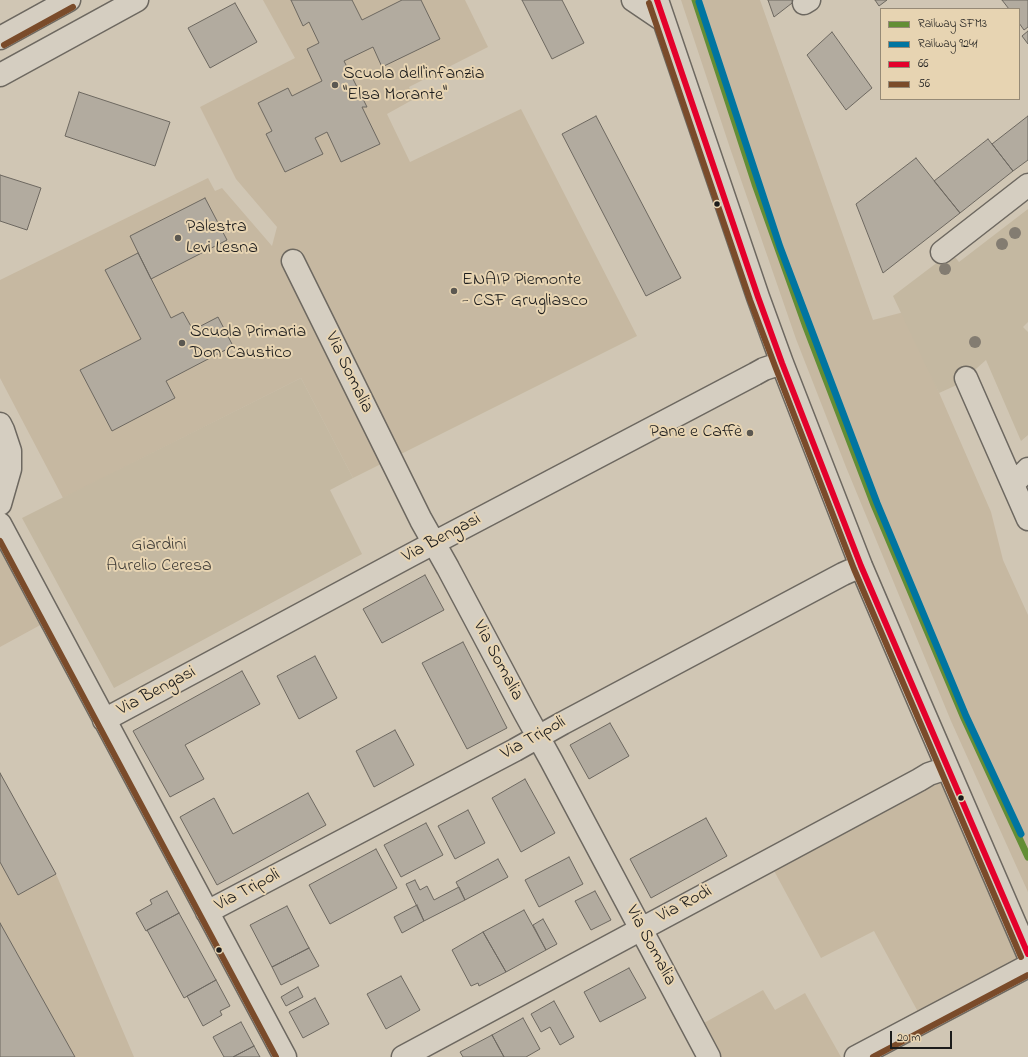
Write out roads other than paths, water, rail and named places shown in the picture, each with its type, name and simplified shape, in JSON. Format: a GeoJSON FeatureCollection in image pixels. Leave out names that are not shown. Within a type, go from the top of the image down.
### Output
{"type":"FeatureCollection","features":[{"type":"Feature","properties":{"kind":"street"},"geometry":{"type":"LineString","coordinates":[[69,0],[1,37],[9,70],[137,0]]}},
{"type":"Feature","properties":{"kind":"street"},"geometry":{"type":"LineString","coordinates":[[633,0],[664,21]]}},
{"type":"Feature","properties":{"kind":"street"},"geometry":{"type":"LineString","coordinates":[[657,0],[758,297],[782,363],[861,566],[1028,954]]}},
{"type":"Feature","properties":{"kind":"street"},"geometry":{"type":"LineString","coordinates":[[942,252],[1028,185]]}},
{"type":"Feature","properties":{"kind":"street","name":"Via Somalia"},"geometry":{"type":"LineString","coordinates":[[293,261],[421,520],[539,737],[709,1057]]}},
{"type":"Feature","properties":{"kind":"street","name":"Via Bengasi"},"geometry":{"type":"LineString","coordinates":[[104,720],[434,543],[764,369],[782,363]]}},
{"type":"Feature","properties":{"kind":"street"},"geometry":{"type":"LineString","coordinates":[[966,378],[1028,519]]}},
{"type":"Feature","properties":{"kind":"street"},"geometry":{"type":"LineString","coordinates":[[0,424],[10,451],[10,469],[0,504]]}},
{"type":"Feature","properties":{"kind":"street"},"geometry":{"type":"LineString","coordinates":[[1013,484],[1028,468]]}},
{"type":"Feature","properties":{"kind":"street"},"geometry":{"type":"LineString","coordinates":[[0,524],[285,1057]]}},
{"type":"Feature","properties":{"kind":"street","name":"Via Tripoli"},"geometry":{"type":"LineString","coordinates":[[208,912],[539,737],[842,574],[861,566]]}},
{"type":"Feature","properties":{"kind":"street","name":"Via Rodi"},"geometry":{"type":"LineString","coordinates":[[403,1057],[929,774],[947,768]]}},
{"type":"Feature","properties":{"kind":"street"},"geometry":{"type":"LineString","coordinates":[[856,1057],[1028,966]]}},
{"type":"Feature","properties":{"kind":"rail line","name":"SFM3"},"geometry":{"type":"LineString","coordinates":[[695,0],[755,184],[806,327],[874,505],[963,716],[1028,857]]}},
{"type":"Feature","properties":{"kind":"rail line","name":"9241"},"geometry":{"type":"LineString","coordinates":[[699,2],[780,247],[877,503],[966,716],[1021,834]]}},
{"type":"Feature","properties":{"kind":"place","name":"Scuola dell'infanzia \"Elsa Morante\""},"geometry":{"type":"Point","coordinates":[335,85]}},
{"type":"Feature","properties":{"kind":"place","name":"Palestra Levi Lesna"},"geometry":{"type":"Point","coordinates":[178,238]}},
{"type":"Feature","properties":{"kind":"place","name":"ENAIP Piemonte - CSF Grugliasco"},"geometry":{"type":"Point","coordinates":[454,291]}},
{"type":"Feature","properties":{"kind":"place","name":"Scuola Primaria Don Caustico"},"geometry":{"type":"Point","coordinates":[182,343]}},
{"type":"Feature","properties":{"kind":"place","name":"Pane e Caffè"},"geometry":{"type":"Point","coordinates":[750,433]}},
{"type":"Feature","properties":{"kind":"park label","name":"Giardini Aurelio Ceresa"},"geometry":{"type":"Point","coordinates":[159,556]}}]}
